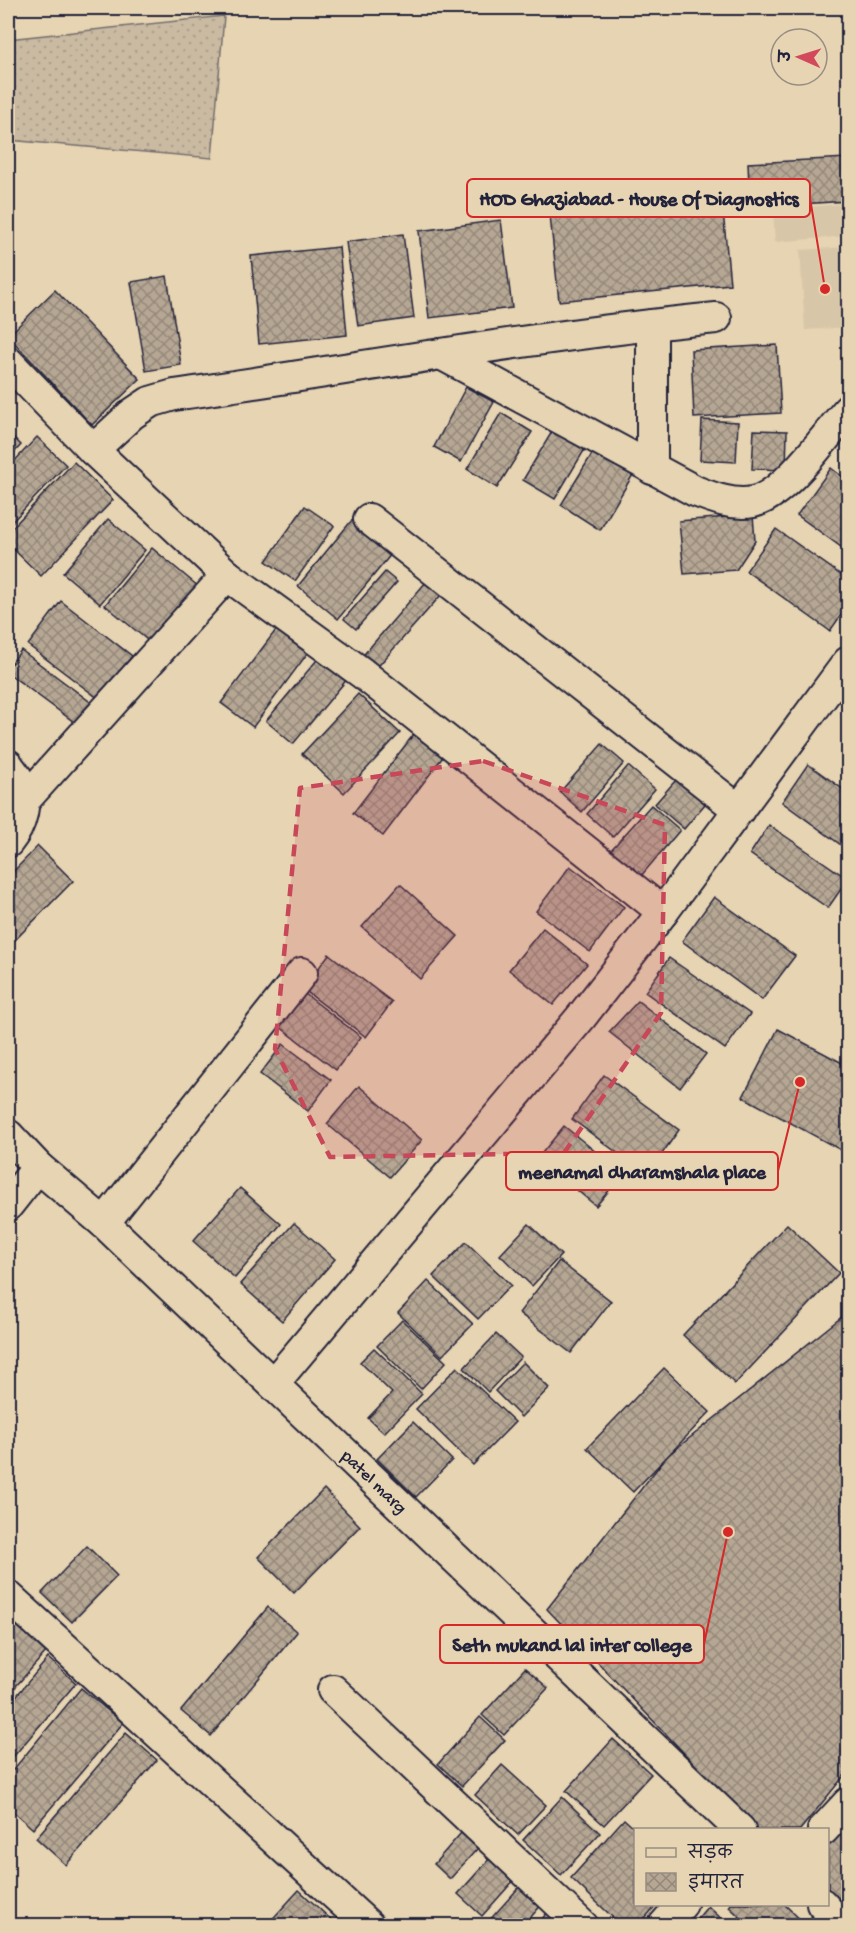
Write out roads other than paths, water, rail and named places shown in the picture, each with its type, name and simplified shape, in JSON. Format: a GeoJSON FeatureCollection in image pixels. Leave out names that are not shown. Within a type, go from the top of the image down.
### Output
{"type":"FeatureCollection","features":[{"type":"Feature","properties":{"kind":"street"},"geometry":{"type":"LineString","coordinates":[[93,450],[141,408],[150,402],[174,395],[441,354],[716,318]]}},
{"type":"Feature","properties":{"kind":"street"},"geometry":{"type":"LineString","coordinates":[[652,325],[652,469]]}},
{"type":"Feature","properties":{"kind":"street"},"geometry":{"type":"LineString","coordinates":[[441,354],[652,469],[695,491],[721,501],[753,502],[778,490],[849,410]]}},
{"type":"Feature","properties":{"kind":"street"},"geometry":{"type":"LineString","coordinates":[[8,362],[93,450],[227,575],[362,672],[663,912]]}},
{"type":"Feature","properties":{"kind":"street"},"geometry":{"type":"LineString","coordinates":[[369,519],[739,810]]}},
{"type":"Feature","properties":{"kind":"street"},"geometry":{"type":"LineString","coordinates":[[24,801],[227,575]]}},
{"type":"Feature","properties":{"kind":"street"},"geometry":{"type":"LineString","coordinates":[[273,1384],[582,1016],[663,912],[849,662]]}},
{"type":"Feature","properties":{"kind":"street"},"geometry":{"type":"LineString","coordinates":[[8,765],[19,782],[24,801],[17,830],[8,843]]}},
{"type":"Feature","properties":{"kind":"street"},"geometry":{"type":"LineString","coordinates":[[104,1223],[302,973]]}},
{"type":"Feature","properties":{"kind":"street","name":"patel marg"},"geometry":{"type":"LineString","coordinates":[[8,1135],[38,1167],[104,1223],[738,1828]]}},
{"type":"Feature","properties":{"kind":"street"},"geometry":{"type":"LineString","coordinates":[[8,1205],[38,1167]]}},
{"type":"Feature","properties":{"kind":"street"},"geometry":{"type":"LineString","coordinates":[[8,1596],[369,1926]]}},
{"type":"Feature","properties":{"kind":"street"},"geometry":{"type":"LineString","coordinates":[[333,1690],[583,1926]]}},
{"type":"Feature","properties":{"kind":"street"},"geometry":{"type":"LineString","coordinates":[[825,1828],[849,1803]]}},
{"type":"Feature","properties":{"kind":"street"},"geometry":{"type":"LineString","coordinates":[[663,1926],[680,1906]]}},
{"type":"Feature","properties":{"kind":"street"},"geometry":{"type":"LineString","coordinates":[[823,1906],[842,1926]]}},
{"type":"Feature","properties":{"kind":"place","name":"HOD Ghaziabad - House Of Diagnostics"},"geometry":{"type":"Point","coordinates":[825,289]}},
{"type":"Feature","properties":{"kind":"place","name":"meenamal dharamshala place"},"geometry":{"type":"Point","coordinates":[800,1082]}},
{"type":"Feature","properties":{"kind":"place","name":"Seth mukand lal inter college"},"geometry":{"type":"Point","coordinates":[728,1532]}}]}
